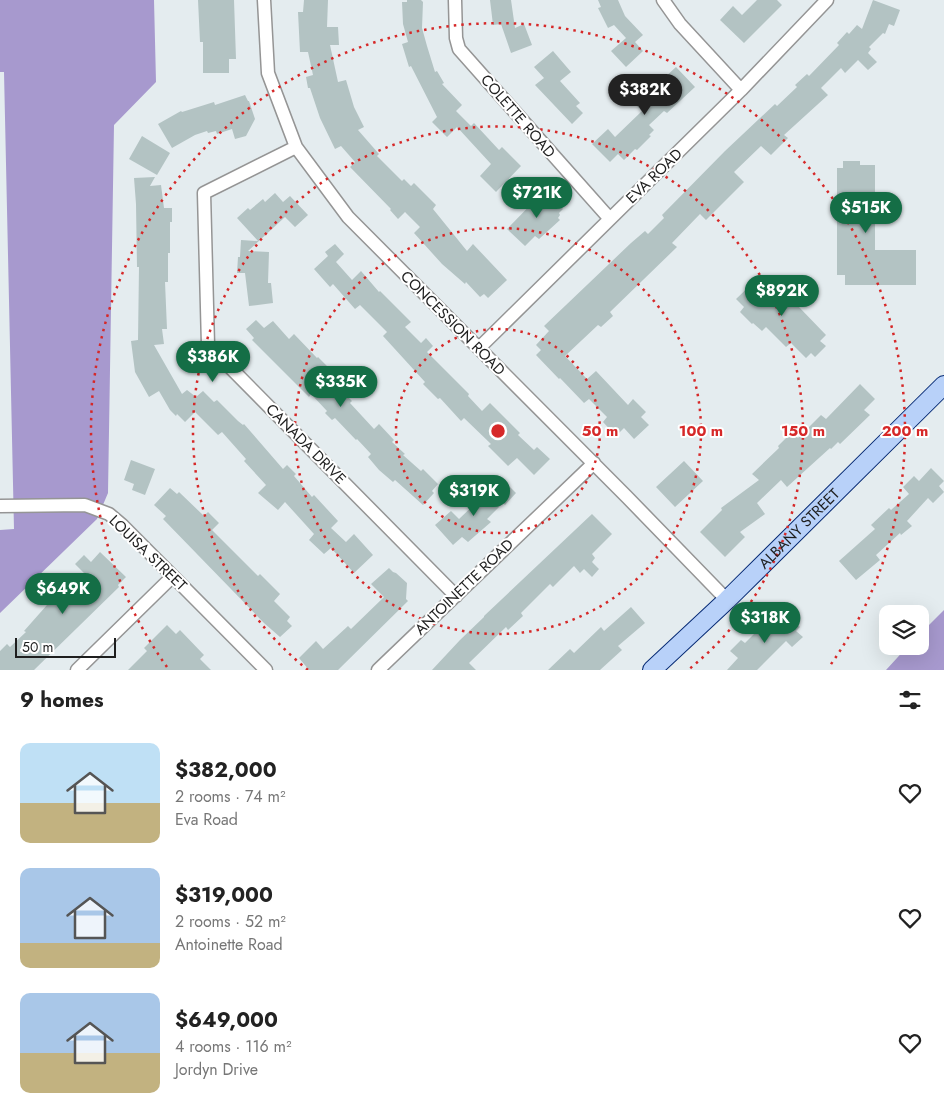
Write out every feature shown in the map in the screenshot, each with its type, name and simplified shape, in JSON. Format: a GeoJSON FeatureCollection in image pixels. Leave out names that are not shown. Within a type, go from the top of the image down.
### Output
{"type":"FeatureCollection","features":[{"type":"Feature","properties":{"kind":"street","name":"CONCESSION ROAD"},"geometry":{"type":"LineString","coordinates":[[264,0],[268,72],[296,147],[348,217],[594,463],[726,600]]}},
{"type":"Feature","properties":{"kind":"street","name":"COLETTE ROAD"},"geometry":{"type":"LineString","coordinates":[[455,0],[456,38],[459,49],[610,219]]}},
{"type":"Feature","properties":{"kind":"street"},"geometry":{"type":"LineString","coordinates":[[662,0],[680,24],[741,90]]}},
{"type":"Feature","properties":{"kind":"street","name":"EVA ROAD"},"geometry":{"type":"LineString","coordinates":[[478,348],[741,90],[827,0]]}},
{"type":"Feature","properties":{"kind":"street","name":"CANADA DRIVE"},"geometry":{"type":"LineString","coordinates":[[296,147],[204,193],[208,345],[456,596]]}},
{"type":"Feature","properties":{"kind":"street","name":"ALBANY STREET"},"geometry":{"type":"LineString","coordinates":[[652,670],[726,600],[944,385]]}},
{"type":"Feature","properties":{"kind":"street","name":"ANTOINETTE ROAD"},"geometry":{"type":"LineString","coordinates":[[378,670],[594,463]]}},
{"type":"Feature","properties":{"kind":"street","name":"LOUISA STREET"},"geometry":{"type":"LineString","coordinates":[[0,506],[85,505],[109,514],[266,670]]}},
{"type":"Feature","properties":{"kind":"street"},"geometry":{"type":"LineString","coordinates":[[77,670],[172,577]]}},
{"type":"Feature","properties":{"kind":"shaded area"},"geometry":{"type":"Polygon","coordinates":[[[0,0],[154,0],[156,82],[114,125],[108,493],[97,519],[0,613],[0,530],[14,529],[4,72],[0,72],[0,0]]]}},
{"type":"Feature","properties":{"kind":"shaded area"},"geometry":{"type":"Polygon","coordinates":[[[944,610],[944,670],[886,670],[900,655],[929,655],[929,625],[944,610]]]}},
{"type":"Feature","properties":{"kind":"building"},"geometry":{"type":"Polygon","coordinates":[[[198,0],[234,0],[236,59],[229,59],[229,73],[203,73],[203,42],[200,42],[198,0]]]}},
{"type":"Feature","properties":{"kind":"building"},"geometry":{"type":"Polygon","coordinates":[[[304,0],[328,0],[327,27],[338,27],[339,45],[330,45],[338,82],[346,80],[354,107],[364,127],[358,130],[379,154],[377,156],[402,181],[404,179],[411,186],[414,183],[436,205],[433,209],[467,251],[473,244],[507,280],[488,298],[484,294],[480,297],[466,282],[465,284],[442,264],[414,233],[420,227],[405,212],[398,219],[391,209],[350,167],[355,162],[341,146],[335,149],[320,118],[310,88],[308,88],[306,77],[313,75],[308,52],[300,52],[298,12],[303,12],[304,0]]]}},
{"type":"Feature","properties":{"kind":"building"},"geometry":{"type":"Polygon","coordinates":[[[407,0],[421,0],[423,2],[422,28],[427,46],[435,72],[437,71],[444,83],[442,84],[462,105],[456,111],[471,126],[474,123],[499,150],[502,147],[521,166],[496,192],[480,176],[491,164],[457,127],[447,137],[432,122],[437,117],[411,66],[409,67],[402,44],[408,42],[403,24],[402,2],[407,2],[407,0]]]}},
{"type":"Feature","properties":{"kind":"building"},"geometry":{"type":"Polygon","coordinates":[[[490,0],[511,0],[515,28],[524,24],[532,45],[511,53],[501,24],[493,25],[490,0]]]}},
{"type":"Feature","properties":{"kind":"building"},"geometry":{"type":"Polygon","coordinates":[[[598,0],[618,0],[625,16],[643,35],[635,42],[643,51],[626,67],[611,51],[626,38],[614,25],[608,28],[598,8],[601,7],[598,0]]]}},
{"type":"Feature","properties":{"kind":"building"},"geometry":{"type":"Polygon","coordinates":[[[757,0],[777,0],[782,5],[744,43],[720,20],[733,6],[742,15],[757,0]]]}},
{"type":"Feature","properties":{"kind":"building"},"geometry":{"type":"Polygon","coordinates":[[[873,0],[900,10],[894,26],[889,24],[885,34],[883,33],[869,47],[871,49],[868,53],[877,62],[868,70],[858,60],[845,73],[841,68],[821,88],[828,95],[784,135],[788,138],[771,155],[761,146],[734,172],[744,182],[706,220],[700,214],[672,243],[677,247],[610,312],[613,316],[601,327],[598,325],[565,356],[587,379],[596,371],[628,405],[633,399],[646,412],[641,417],[649,425],[634,439],[624,428],[616,436],[603,422],[607,417],[589,399],[584,403],[536,355],[541,350],[536,345],[549,331],[544,326],[631,243],[645,231],[648,234],[664,218],[662,215],[725,151],[775,104],[777,106],[797,87],[795,85],[807,74],[809,76],[839,45],[837,43],[847,32],[849,34],[857,25],[862,29],[873,0]]]}},
{"type":"Feature","properties":{"kind":"building"},"geometry":{"type":"Polygon","coordinates":[[[553,51],[571,72],[560,81],[580,103],[576,106],[583,113],[572,124],[535,85],[544,78],[534,67],[553,51]]]}},
{"type":"Feature","properties":{"kind":"building"},"geometry":{"type":"Polygon","coordinates":[[[676,67],[695,87],[667,113],[664,111],[649,125],[654,130],[649,135],[651,136],[637,150],[635,149],[624,160],[618,154],[610,162],[592,144],[608,129],[615,137],[642,111],[634,103],[676,67]]]}},
{"type":"Feature","properties":{"kind":"building"},"geometry":{"type":"Polygon","coordinates":[[[245,95],[255,119],[246,136],[235,139],[232,129],[217,134],[216,131],[208,133],[207,131],[195,135],[172,148],[158,124],[181,111],[214,102],[215,105],[245,95]]]}},
{"type":"Feature","properties":{"kind":"building"},"geometry":{"type":"Polygon","coordinates":[[[142,136],[170,153],[157,175],[129,159],[142,136]]]}},
{"type":"Feature","properties":{"kind":"building"},"geometry":{"type":"Polygon","coordinates":[[[843,161],[860,161],[860,165],[875,165],[875,250],[916,250],[916,285],[845,285],[845,275],[837,275],[837,168],[843,168],[843,161]]]}},
{"type":"Feature","properties":{"kind":"building"},"geometry":{"type":"Polygon","coordinates":[[[155,177],[150,186],[161,185],[164,208],[172,208],[172,222],[170,222],[168,282],[165,282],[167,329],[162,329],[164,344],[154,345],[182,394],[187,390],[196,397],[203,391],[214,402],[217,400],[238,421],[244,424],[283,469],[287,465],[296,474],[294,476],[312,497],[314,495],[338,521],[331,528],[346,542],[354,534],[373,555],[354,573],[331,548],[324,554],[309,540],[314,534],[285,502],[278,510],[258,493],[266,485],[244,461],[246,459],[222,432],[218,435],[195,412],[185,422],[177,414],[176,416],[170,410],[159,391],[149,397],[135,372],[131,341],[138,340],[139,267],[137,267],[134,178],[155,177]]]}},
{"type":"Feature","properties":{"kind":"building"},"geometry":{"type":"Polygon","coordinates":[[[545,190],[563,209],[559,213],[558,218],[560,220],[539,239],[535,236],[525,246],[507,229],[545,190]]]}},
{"type":"Feature","properties":{"kind":"building"},"geometry":{"type":"Polygon","coordinates":[[[275,193],[283,202],[290,196],[308,215],[295,227],[285,217],[248,251],[269,252],[268,283],[271,283],[273,303],[249,306],[245,273],[237,273],[238,257],[240,257],[241,240],[258,241],[237,218],[248,208],[250,210],[263,199],[265,202],[275,193]]]}},
{"type":"Feature","properties":{"kind":"building"},"geometry":{"type":"Polygon","coordinates":[[[335,244],[344,254],[336,262],[352,280],[361,271],[379,292],[411,322],[405,327],[421,343],[426,338],[433,346],[427,352],[469,394],[468,396],[482,411],[490,403],[534,450],[537,447],[550,459],[534,475],[517,458],[508,466],[488,446],[491,444],[464,418],[461,421],[440,398],[438,399],[423,384],[425,382],[383,336],[387,332],[360,305],[355,309],[333,284],[330,287],[314,269],[328,256],[325,252],[335,244]]]}},
{"type":"Feature","properties":{"kind":"building"},"geometry":{"type":"Polygon","coordinates":[[[758,278],[772,292],[780,284],[788,292],[792,289],[804,301],[798,306],[826,335],[820,341],[826,346],[815,357],[811,353],[806,358],[791,343],[786,347],[766,327],[762,331],[740,312],[744,307],[736,299],[758,278]]]}},
{"type":"Feature","properties":{"kind":"building"},"geometry":{"type":"Polygon","coordinates":[[[256,320],[264,328],[273,321],[289,339],[294,334],[333,372],[328,377],[352,401],[350,403],[374,429],[379,424],[394,440],[392,442],[405,454],[403,455],[421,471],[423,469],[438,484],[432,491],[434,493],[423,505],[395,480],[393,482],[379,470],[368,457],[371,454],[357,439],[335,418],[332,420],[325,413],[327,411],[311,394],[309,397],[252,340],[254,338],[246,329],[256,320]]]}},
{"type":"Feature","properties":{"kind":"building"},"geometry":{"type":"Polygon","coordinates":[[[860,384],[875,399],[864,410],[870,415],[840,444],[838,442],[830,448],[787,487],[781,480],[757,503],[765,514],[740,532],[745,537],[725,557],[700,532],[722,510],[721,508],[759,480],[752,474],[779,448],[778,446],[792,432],[798,438],[821,415],[826,419],[860,384]]]}},
{"type":"Feature","properties":{"kind":"building"},"geometry":{"type":"Polygon","coordinates":[[[131,460],[155,469],[145,495],[132,490],[134,484],[124,480],[131,460]]]}},
{"type":"Feature","properties":{"kind":"building"},"geometry":{"type":"Polygon","coordinates":[[[684,461],[703,481],[675,507],[656,487],[684,461]]]}},
{"type":"Feature","properties":{"kind":"building"},"geometry":{"type":"Polygon","coordinates":[[[931,468],[944,481],[939,486],[944,492],[933,503],[928,498],[907,521],[912,526],[901,535],[900,533],[876,555],[880,560],[856,580],[839,561],[875,529],[871,525],[889,508],[891,510],[909,494],[903,487],[914,476],[919,481],[931,468]]]}},
{"type":"Feature","properties":{"kind":"building"},"geometry":{"type":"Polygon","coordinates":[[[506,483],[516,493],[505,505],[503,503],[487,519],[491,522],[468,542],[462,537],[453,545],[435,525],[451,511],[459,519],[480,499],[484,503],[491,496],[493,497],[506,483]]]}},
{"type":"Feature","properties":{"kind":"building"},"geometry":{"type":"Polygon","coordinates":[[[170,488],[177,494],[179,492],[204,516],[208,512],[219,523],[212,530],[258,576],[260,574],[280,594],[274,601],[290,617],[287,621],[292,626],[280,637],[264,623],[163,519],[166,516],[154,505],[170,488]]]}},
{"type":"Feature","properties":{"kind":"building"},"geometry":{"type":"Polygon","coordinates":[[[592,514],[612,534],[592,554],[595,558],[592,562],[599,569],[592,577],[584,569],[580,573],[574,566],[553,587],[550,584],[521,613],[523,616],[508,630],[506,627],[469,663],[476,670],[432,670],[484,616],[592,514]]]}},
{"type":"Feature","properties":{"kind":"building"},"geometry":{"type":"Polygon","coordinates":[[[100,552],[126,577],[118,585],[119,587],[34,670],[0,670],[0,651],[7,644],[10,647],[26,632],[24,631],[47,605],[43,601],[53,592],[59,598],[84,573],[75,564],[84,555],[91,562],[100,552]]]}},
{"type":"Feature","properties":{"kind":"building"},"geometry":{"type":"Polygon","coordinates":[[[389,568],[407,583],[406,599],[408,601],[338,670],[309,670],[299,658],[316,641],[323,649],[348,626],[351,629],[384,597],[371,584],[389,568]]]}},
{"type":"Feature","properties":{"kind":"building"},"geometry":{"type":"Polygon","coordinates":[[[631,607],[645,623],[618,646],[622,650],[600,670],[548,670],[570,649],[574,653],[601,627],[604,631],[631,607]]]}},
{"type":"Feature","properties":{"kind":"building"},"geometry":{"type":"Polygon","coordinates":[[[785,612],[800,627],[796,631],[803,637],[792,647],[786,641],[757,670],[727,670],[738,658],[730,651],[741,640],[745,643],[766,622],[771,626],[785,612]]]}},
{"type":"Feature","properties":{"kind":"building"},"geometry":{"type":"Polygon","coordinates":[[[167,625],[176,634],[180,630],[204,655],[200,659],[211,670],[128,670],[147,651],[144,648],[167,625]]]}}]}
